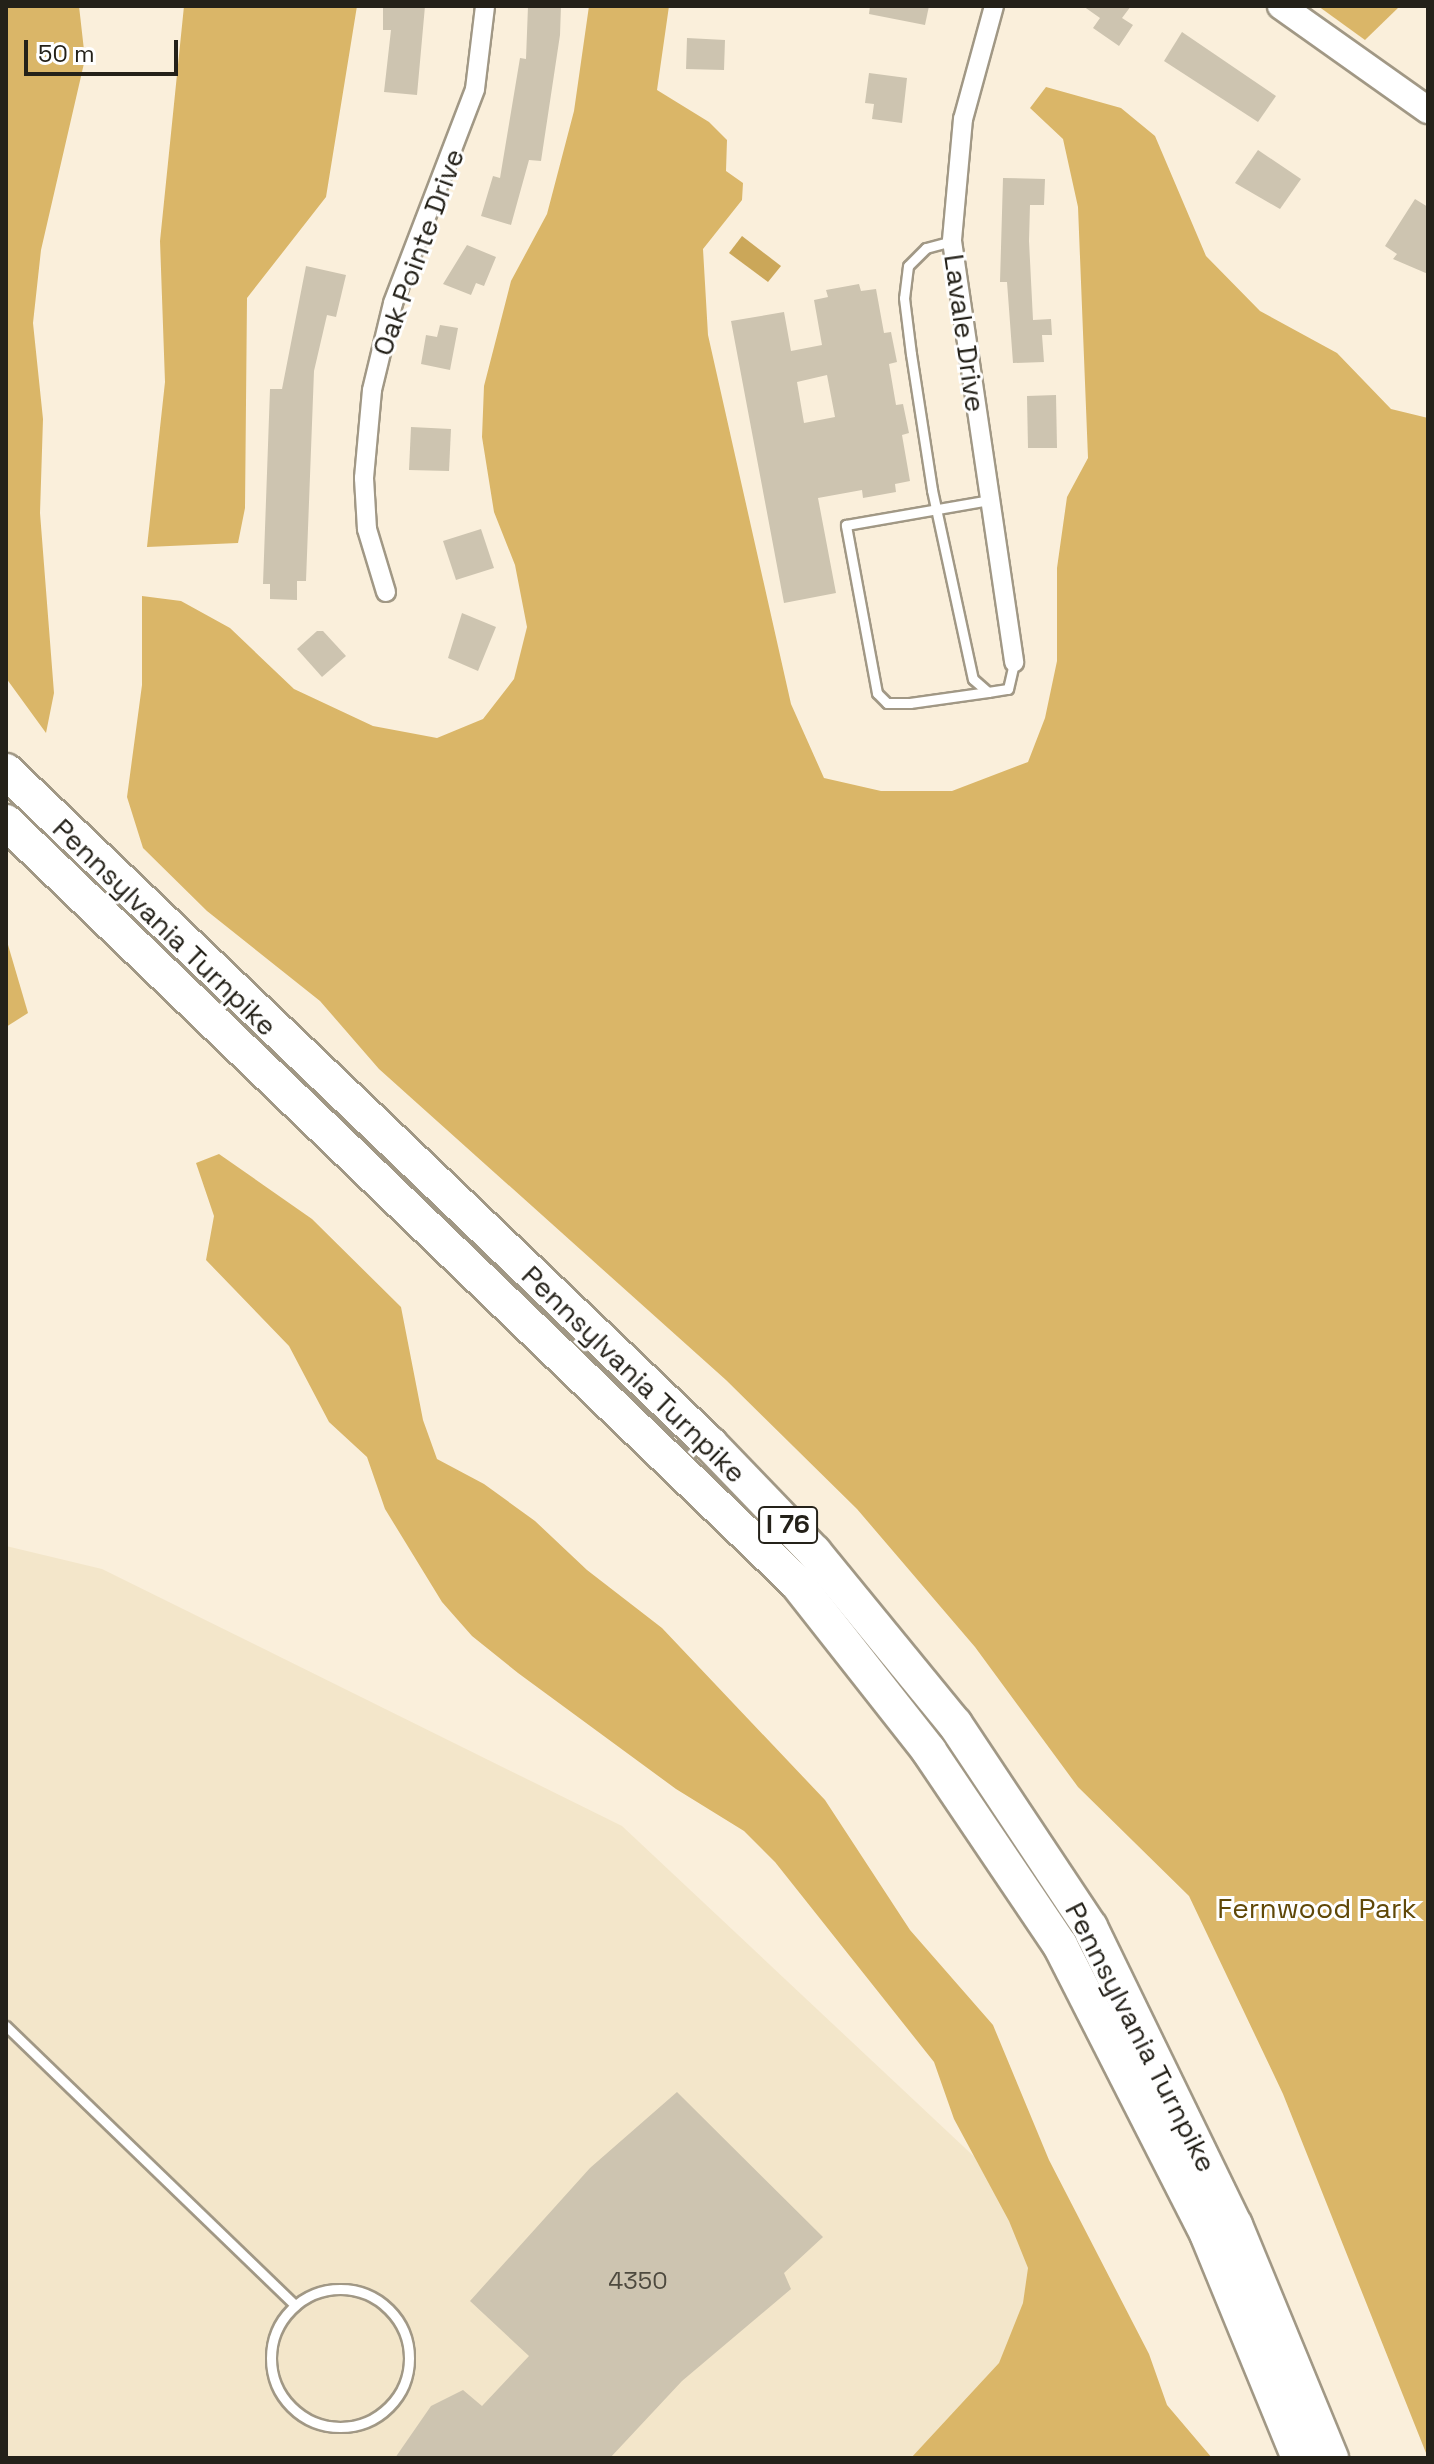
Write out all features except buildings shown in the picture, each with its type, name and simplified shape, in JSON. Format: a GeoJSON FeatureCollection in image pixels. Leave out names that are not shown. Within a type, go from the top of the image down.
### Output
{"type":"FeatureCollection","features":[{"type":"Feature","properties":{"kind":"highway","name":"Pennsylvania Turnpike"},"geometry":{"type":"LineString","coordinates":[[6,771],[710,1444],[814,1552],[955,1724],[1090,1927],[1235,2225],[1331,2458]]}},
{"type":"Feature","properties":{"kind":"highway","name":"Pennsylvania Turnpike"},"geometry":{"type":"LineString","coordinates":[[6,822],[797,1583],[929,1751],[1060,1945],[1208,2236],[1299,2458]]}},
{"type":"Feature","properties":{"kind":"main road"},"geometry":{"type":"LineString","coordinates":[[1281,6],[1428,110]]}},
{"type":"Feature","properties":{"kind":"street","name":"Oak Pointe Drive"},"geometry":{"type":"LineString","coordinates":[[386,592],[367,529],[364,478],[372,390],[393,303],[475,89],[485,6]]}},
{"type":"Feature","properties":{"kind":"street","name":"Lavale Drive"},"geometry":{"type":"LineString","coordinates":[[994,6],[963,119],[952,241],[1014,662]]}},
{"type":"Feature","properties":{"kind":"lane"},"geometry":{"type":"LineString","coordinates":[[952,241],[926,248],[908,266],[904,298],[938,512],[973,679],[988,692]]}},
{"type":"Feature","properties":{"kind":"lane"},"geometry":{"type":"LineString","coordinates":[[989,500],[938,512],[846,525],[877,693],[887,703],[1008,689],[1014,662]]}},
{"type":"Feature","properties":{"kind":"lane"},"geometry":{"type":"LineString","coordinates":[[6,2026],[295,2305]]}},
{"type":"Feature","properties":{"kind":"lane"},"geometry":{"type":"LineString","coordinates":[[340,2289],[379,2300],[396,2317],[407,2339],[409,2363],[403,2386],[390,2406],[349,2426],[325,2425],[302,2416],[285,2400],[274,2379],[271,2346],[279,2323],[295,2305],[316,2293],[340,2289]]}},
{"type":"Feature","properties":{"kind":"shaded area"},"geometry":{"type":"Polygon","coordinates":[[[742,236],[781,266],[768,282],[729,253],[742,236]]]}},
{"type":"Feature","properties":{"kind":"shaded area"},"geometry":{"type":"Polygon","coordinates":[[[6,1546],[102,1569],[622,1826],[1114,2288],[931,2458],[6,2458],[6,1546]]]}},
{"type":"Feature","properties":{"kind":"green space"},"geometry":{"type":"Polygon","coordinates":[[[6,6],[79,6],[85,59],[41,250],[33,323],[43,419],[40,513],[54,693],[46,733],[6,678],[6,6]]]}},
{"type":"Feature","properties":{"kind":"green space"},"geometry":{"type":"Polygon","coordinates":[[[184,6],[357,6],[326,197],[247,298],[245,508],[238,543],[147,547],[165,382],[160,241],[184,6]]]}},
{"type":"Feature","properties":{"kind":"green space","name":"Fernwood Park"},"geometry":{"type":"Polygon","coordinates":[[[589,6],[669,6],[657,90],[709,122],[727,140],[726,171],[743,183],[742,200],[703,249],[708,335],[791,704],[824,778],[881,791],[952,791],[1028,762],[1045,718],[1057,661],[1057,568],[1067,497],[1088,458],[1078,207],[1063,139],[1030,108],[1046,87],[1121,108],[1155,136],[1206,256],[1260,311],[1337,353],[1391,409],[1428,418],[1428,2458],[1283,2094],[1189,1896],[1078,1787],[975,1647],[857,1509],[726,1380],[379,1069],[320,1001],[207,911],[143,848],[127,797],[142,685],[142,596],[181,601],[230,628],[294,689],[373,726],[437,738],[483,719],[514,679],[527,627],[515,565],[494,512],[482,437],[484,386],[511,281],[547,214],[574,111],[589,6]]]}},
{"type":"Feature","properties":{"kind":"green space"},"geometry":{"type":"Polygon","coordinates":[[[1318,6],[1400,6],[1365,40],[1318,6]]]}},
{"type":"Feature","properties":{"kind":"green space"},"geometry":{"type":"Polygon","coordinates":[[[6,938],[28,1013],[6,1027],[6,938]]]}},
{"type":"Feature","properties":{"kind":"green space"},"geometry":{"type":"Polygon","coordinates":[[[219,1154],[312,1219],[401,1307],[423,1420],[437,1459],[484,1484],[535,1521],[587,1570],[662,1628],[825,1800],[910,1930],[993,2025],[1049,2160],[1149,2354],[1167,2405],[1212,2458],[911,2458],[999,2363],[1023,2303],[1028,2268],[1009,2221],[954,2119],[934,2062],[775,1862],[744,1831],[676,1789],[518,1673],[472,1636],[442,1602],[385,1509],[367,1457],[329,1422],[289,1346],[206,1260],[214,1216],[196,1163],[219,1154]]]}}]}
